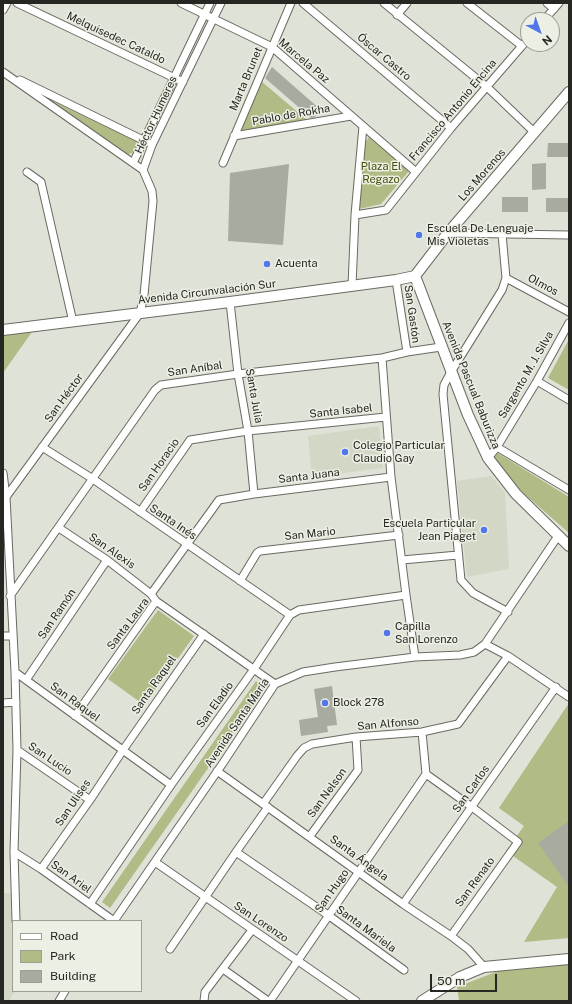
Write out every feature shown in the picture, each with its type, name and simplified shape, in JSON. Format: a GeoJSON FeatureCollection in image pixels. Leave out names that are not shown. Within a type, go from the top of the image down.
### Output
{"type":"FeatureCollection","features":[{"type":"Feature","properties":{"kind":"main road","name":"Los Morenos"},"geometry":{"type":"LineString","coordinates":[[415,276],[448,233],[569,92]]}},
{"type":"Feature","properties":{"kind":"main road","name":"Avenida Circunvalación Sur"},"geometry":{"type":"LineString","coordinates":[[3,330],[230,302],[396,280],[415,276]]}},
{"type":"Feature","properties":{"kind":"main road","name":"Avenida Pascual Baburizza"},"geometry":{"type":"LineString","coordinates":[[415,276],[451,372],[488,458],[516,494],[569,546]]}},
{"type":"Feature","properties":{"kind":"main road"},"geometry":{"type":"LineString","coordinates":[[422,1001],[460,978],[484,967],[569,959]]}},
{"type":"Feature","properties":{"kind":"street"},"geometry":{"type":"LineString","coordinates":[[3,10],[7,3]]}},
{"type":"Feature","properties":{"kind":"street","name":"Melquisedec Cataldo"},"geometry":{"type":"LineString","coordinates":[[17,3],[183,82]]}},
{"type":"Feature","properties":{"kind":"street","name":"Marcela Paz"},"geometry":{"type":"LineString","coordinates":[[181,3],[272,47],[416,172]]}},
{"type":"Feature","properties":{"kind":"street","name":"Héctor Humeres"},"geometry":{"type":"LineString","coordinates":[[133,163],[210,3]]}},
{"type":"Feature","properties":{"kind":"street","name":"Héctor Humeres"},"geometry":{"type":"LineString","coordinates":[[140,313],[146,277],[154,201],[152,191],[142,170],[152,145],[221,3]]}},
{"type":"Feature","properties":{"kind":"street","name":"Marta Brunet"},"geometry":{"type":"LineString","coordinates":[[223,164],[291,3]]}},
{"type":"Feature","properties":{"kind":"street","name":"Óscar Castro"},"geometry":{"type":"LineString","coordinates":[[303,3],[451,128]]}},
{"type":"Feature","properties":{"kind":"street"},"geometry":{"type":"LineString","coordinates":[[384,3],[487,87],[534,132]]}},
{"type":"Feature","properties":{"kind":"street"},"geometry":{"type":"LineString","coordinates":[[397,15],[406,3]]}},
{"type":"Feature","properties":{"kind":"street"},"geometry":{"type":"LineString","coordinates":[[467,3],[520,44]]}},
{"type":"Feature","properties":{"kind":"street"},"geometry":{"type":"LineString","coordinates":[[547,3],[556,6]]}},
{"type":"Feature","properties":{"kind":"street","name":"Francisco Antonio Encina"},"geometry":{"type":"LineString","coordinates":[[355,215],[386,210],[451,128],[520,48]]}},
{"type":"Feature","properties":{"kind":"street"},"geometry":{"type":"LineString","coordinates":[[3,72],[152,145]]}},
{"type":"Feature","properties":{"kind":"street"},"geometry":{"type":"LineString","coordinates":[[3,72],[142,170]]}},
{"type":"Feature","properties":{"kind":"street","name":"Pablo de Rokha"},"geometry":{"type":"LineString","coordinates":[[234,136],[351,116]]}},
{"type":"Feature","properties":{"kind":"street"},"geometry":{"type":"LineString","coordinates":[[352,286],[355,215],[363,126]]}},
{"type":"Feature","properties":{"kind":"street"},"geometry":{"type":"LineString","coordinates":[[27,172],[41,182],[73,322]]}},
{"type":"Feature","properties":{"kind":"street"},"geometry":{"type":"LineString","coordinates":[[448,233],[569,235]]}},
{"type":"Feature","properties":{"kind":"street"},"geometry":{"type":"LineString","coordinates":[[502,234],[506,278],[502,290],[451,372],[444,385],[443,394],[461,580],[472,593],[508,612]]}},
{"type":"Feature","properties":{"kind":"street","name":"Olmos"},"geometry":{"type":"LineString","coordinates":[[506,278],[569,312]]}},
{"type":"Feature","properties":{"kind":"street","name":"San Gastón"},"geometry":{"type":"LineString","coordinates":[[396,280],[407,352]]}},
{"type":"Feature","properties":{"kind":"street","name":"Santa Julia"},"geometry":{"type":"LineString","coordinates":[[230,302],[238,374],[248,431],[254,494]]}},
{"type":"Feature","properties":{"kind":"street","name":"San Héctor"},"geometry":{"type":"LineString","coordinates":[[4,497],[140,313]]}},
{"type":"Feature","properties":{"kind":"street","name":"Sargento M. J. Silva"},"geometry":{"type":"LineString","coordinates":[[488,458],[497,447],[537,381],[569,323]]}},
{"type":"Feature","properties":{"kind":"street","name":"San Aníbal"},"geometry":{"type":"LineString","coordinates":[[10,596],[153,394],[161,385],[238,374],[382,358],[407,352],[441,347]]}},
{"type":"Feature","properties":{"kind":"street"},"geometry":{"type":"LineString","coordinates":[[382,358],[386,417]]}},
{"type":"Feature","properties":{"kind":"street"},"geometry":{"type":"LineString","coordinates":[[537,381],[569,400]]}},
{"type":"Feature","properties":{"kind":"street","name":"Santa Isabel"},"geometry":{"type":"LineString","coordinates":[[248,431],[386,417],[391,477],[415,657]]}},
{"type":"Feature","properties":{"kind":"street","name":"San Horacio"},"geometry":{"type":"LineString","coordinates":[[140,512],[190,440],[248,431]]}},
{"type":"Feature","properties":{"kind":"street","name":"Santa Inés"},"geometry":{"type":"LineString","coordinates":[[42,447],[93,479],[240,582],[290,615]]}},
{"type":"Feature","properties":{"kind":"street"},"geometry":{"type":"LineString","coordinates":[[497,447],[569,490]]}},
{"type":"Feature","properties":{"kind":"street"},"geometry":{"type":"LineString","coordinates":[[3,473],[6,565],[10,596],[16,702],[17,750],[14,852],[16,920]]}},
{"type":"Feature","properties":{"kind":"street","name":"Santa Juana"},"geometry":{"type":"LineString","coordinates":[[152,594],[219,500],[254,494],[391,477]]}},
{"type":"Feature","properties":{"kind":"street","name":"San Alexis"},"geometry":{"type":"LineString","coordinates":[[59,528],[107,560],[152,594]]}},
{"type":"Feature","properties":{"kind":"street","name":"San Mario"},"geometry":{"type":"LineString","coordinates":[[240,582],[260,550],[399,535]]}},
{"type":"Feature","properties":{"kind":"street","name":"Avenida Santa María"},"geometry":{"type":"LineString","coordinates":[[115,920],[218,771],[275,684],[303,672],[415,657],[460,655],[474,652],[485,644],[558,536]]}},
{"type":"Feature","properties":{"kind":"street"},"geometry":{"type":"LineString","coordinates":[[402,560],[458,555]]}},
{"type":"Feature","properties":{"kind":"street","name":"San Ramón"},"geometry":{"type":"LineString","coordinates":[[26,680],[107,560]]}},
{"type":"Feature","properties":{"kind":"street"},"geometry":{"type":"LineString","coordinates":[[152,594],[156,601]]}},
{"type":"Feature","properties":{"kind":"street"},"geometry":{"type":"LineString","coordinates":[[290,615],[299,610],[406,595]]}},
{"type":"Feature","properties":{"kind":"street","name":"Santa Laura"},"geometry":{"type":"LineString","coordinates":[[75,716],[156,601],[275,684]]}},
{"type":"Feature","properties":{"kind":"street","name":"San Eladio"},"geometry":{"type":"LineString","coordinates":[[90,904],[290,615]]}},
{"type":"Feature","properties":{"kind":"street","name":"Santa Raquel"},"geometry":{"type":"LineString","coordinates":[[123,750],[204,634]]}},
{"type":"Feature","properties":{"kind":"street"},"geometry":{"type":"LineString","coordinates":[[3,636],[12,636]]}},
{"type":"Feature","properties":{"kind":"street"},"geometry":{"type":"LineString","coordinates":[[485,644],[508,656],[569,697]]}},
{"type":"Feature","properties":{"kind":"street","name":"San Alfonso"},"geometry":{"type":"LineString","coordinates":[[170,949],[304,748],[312,744],[422,732],[458,724],[508,656]]}},
{"type":"Feature","properties":{"kind":"street","name":"San Raquel"},"geometry":{"type":"LineString","coordinates":[[15,672],[171,785]]}},
{"type":"Feature","properties":{"kind":"street","name":"San Carlos"},"geometry":{"type":"LineString","coordinates":[[403,904],[556,687]]}},
{"type":"Feature","properties":{"kind":"street"},"geometry":{"type":"LineString","coordinates":[[3,703],[16,702]]}},
{"type":"Feature","properties":{"kind":"street"},"geometry":{"type":"LineString","coordinates":[[422,732],[426,774],[472,807]]}},
{"type":"Feature","properties":{"kind":"street","name":"San Nelson"},"geometry":{"type":"LineString","coordinates":[[310,836],[358,770],[356,738]]}},
{"type":"Feature","properties":{"kind":"street","name":"San Lucio"},"geometry":{"type":"LineString","coordinates":[[17,750],[90,800]]}},
{"type":"Feature","properties":{"kind":"street","name":"San Ulises"},"geometry":{"type":"LineString","coordinates":[[41,869],[123,750]]}},
{"type":"Feature","properties":{"kind":"street","name":"Santa Ángela"},"geometry":{"type":"LineString","coordinates":[[218,771],[403,904],[451,936],[468,949],[484,967]]}},
{"type":"Feature","properties":{"kind":"street","name":"San Hugo"},"geometry":{"type":"LineString","coordinates":[[269,1001],[426,774]]}},
{"type":"Feature","properties":{"kind":"street","name":"San Renato"},"geometry":{"type":"LineString","coordinates":[[451,936],[518,842],[472,807]]}},
{"type":"Feature","properties":{"kind":"street","name":"San Ariel"},"geometry":{"type":"LineString","coordinates":[[14,852],[41,869],[113,920]]}},
{"type":"Feature","properties":{"kind":"street","name":"Santa Mariela"},"geometry":{"type":"LineString","coordinates":[[236,852],[328,915],[404,970]]}},
{"type":"Feature","properties":{"kind":"street","name":"San Lorenzo"},"geometry":{"type":"LineString","coordinates":[[155,862],[356,1001]]}},
{"type":"Feature","properties":{"kind":"street"},"geometry":{"type":"LineString","coordinates":[[204,1001],[205,992],[252,930]]}},
{"type":"Feature","properties":{"kind":"street"},"geometry":{"type":"LineString","coordinates":[[223,969],[269,1001]]}},
{"type":"Feature","properties":{"kind":"street"},"geometry":{"type":"LineString","coordinates":[[59,1001],[64,992]]}},
{"type":"Feature","properties":{"kind":"shaded area","name":"Colegio Particular Claudio Gay"},"geometry":{"type":"Polygon","coordinates":[[[379,426],[383,468],[312,477],[308,436],[379,426]]]}},
{"type":"Feature","properties":{"kind":"shaded area","name":"Escuela Particular Jean Piaget"},"geometry":{"type":"Polygon","coordinates":[[[491,476],[505,492],[509,569],[467,577],[457,481],[491,476]]]}},
{"type":"Feature","properties":{"kind":"shaded area"},"geometry":{"type":"Polygon","coordinates":[[[3,893],[11,893],[12,992],[15,993],[12,995],[10,1001],[3,1001],[3,893]]]}},
{"type":"Feature","properties":{"kind":"green space"},"geometry":{"type":"Polygon","coordinates":[[[261,81],[307,120],[239,131],[261,81]]]}},
{"type":"Feature","properties":{"kind":"green space"},"geometry":{"type":"Polygon","coordinates":[[[50,100],[136,141],[136,149],[127,155],[50,100]]]}},
{"type":"Feature","properties":{"kind":"green space","name":"Plaza El Regazo"},"geometry":{"type":"Polygon","coordinates":[[[369,137],[409,171],[381,204],[359,209],[365,143],[369,137]]]}},
{"type":"Feature","properties":{"kind":"green space"},"geometry":{"type":"Polygon","coordinates":[[[34,329],[3,373],[3,332],[34,329]]]}},
{"type":"Feature","properties":{"kind":"green space"},"geometry":{"type":"Polygon","coordinates":[[[569,339],[569,390],[548,378],[569,339]]]}},
{"type":"Feature","properties":{"kind":"green space"},"geometry":{"type":"Polygon","coordinates":[[[496,452],[569,497],[569,533],[521,491],[493,458],[496,452]]]}},
{"type":"Feature","properties":{"kind":"green space"},"geometry":{"type":"Polygon","coordinates":[[[158,610],[194,636],[144,705],[108,679],[158,610]]]}},
{"type":"Feature","properties":{"kind":"green space"},"geometry":{"type":"Polygon","coordinates":[[[256,681],[265,687],[110,908],[102,902],[256,681]]]}},
{"type":"Feature","properties":{"kind":"green space"},"geometry":{"type":"Polygon","coordinates":[[[569,703],[569,938],[524,942],[557,887],[506,851],[524,826],[499,808],[569,703]]]}},
{"type":"Feature","properties":{"kind":"green space"},"geometry":{"type":"Polygon","coordinates":[[[569,964],[569,1001],[459,1001],[457,987],[501,970],[569,964]]]}},
{"type":"Feature","properties":{"kind":"building"},"geometry":{"type":"Polygon","coordinates":[[[272,67],[321,110],[315,117],[311,118],[265,78],[272,67]]]}},
{"type":"Feature","properties":{"kind":"building"},"geometry":{"type":"Polygon","coordinates":[[[548,143],[569,143],[569,157],[547,157],[548,143]]]}},
{"type":"Feature","properties":{"kind":"building"},"geometry":{"type":"Polygon","coordinates":[[[546,163],[546,189],[532,190],[532,164],[546,163]]]}},
{"type":"Feature","properties":{"kind":"building"},"geometry":{"type":"Polygon","coordinates":[[[289,164],[283,245],[228,241],[230,173],[289,164]]]}},
{"type":"Feature","properties":{"kind":"building"},"geometry":{"type":"Polygon","coordinates":[[[502,197],[528,197],[528,212],[502,212],[502,197]]]}},
{"type":"Feature","properties":{"kind":"building"},"geometry":{"type":"Polygon","coordinates":[[[546,198],[569,198],[569,212],[546,212],[546,198]]]}},
{"type":"Feature","properties":{"kind":"building","name":"Block 278"},"geometry":{"type":"Polygon","coordinates":[[[332,686],[337,725],[327,726],[328,732],[301,736],[299,720],[318,717],[314,689],[332,686]]]}},
{"type":"Feature","properties":{"kind":"building"},"geometry":{"type":"Polygon","coordinates":[[[569,821],[569,887],[538,843],[569,821]]]}},
{"type":"Feature","properties":{"kind":"place","name":"Escuela De Lenguaje Mis Violetas"},"geometry":{"type":"Point","coordinates":[419,235]}},
{"type":"Feature","properties":{"kind":"place","name":"Acuenta"},"geometry":{"type":"Point","coordinates":[267,264]}},
{"type":"Feature","properties":{"kind":"place","name":"Colegio Particular Claudio Gay"},"geometry":{"type":"Point","coordinates":[345,452]}},
{"type":"Feature","properties":{"kind":"place","name":"Escuela Particular Jean Piaget"},"geometry":{"type":"Point","coordinates":[484,530]}},
{"type":"Feature","properties":{"kind":"place","name":"Capilla San Lorenzo"},"geometry":{"type":"Point","coordinates":[387,633]}},
{"type":"Feature","properties":{"kind":"place","name":"Block 278"},"geometry":{"type":"Point","coordinates":[325,703]}}]}
